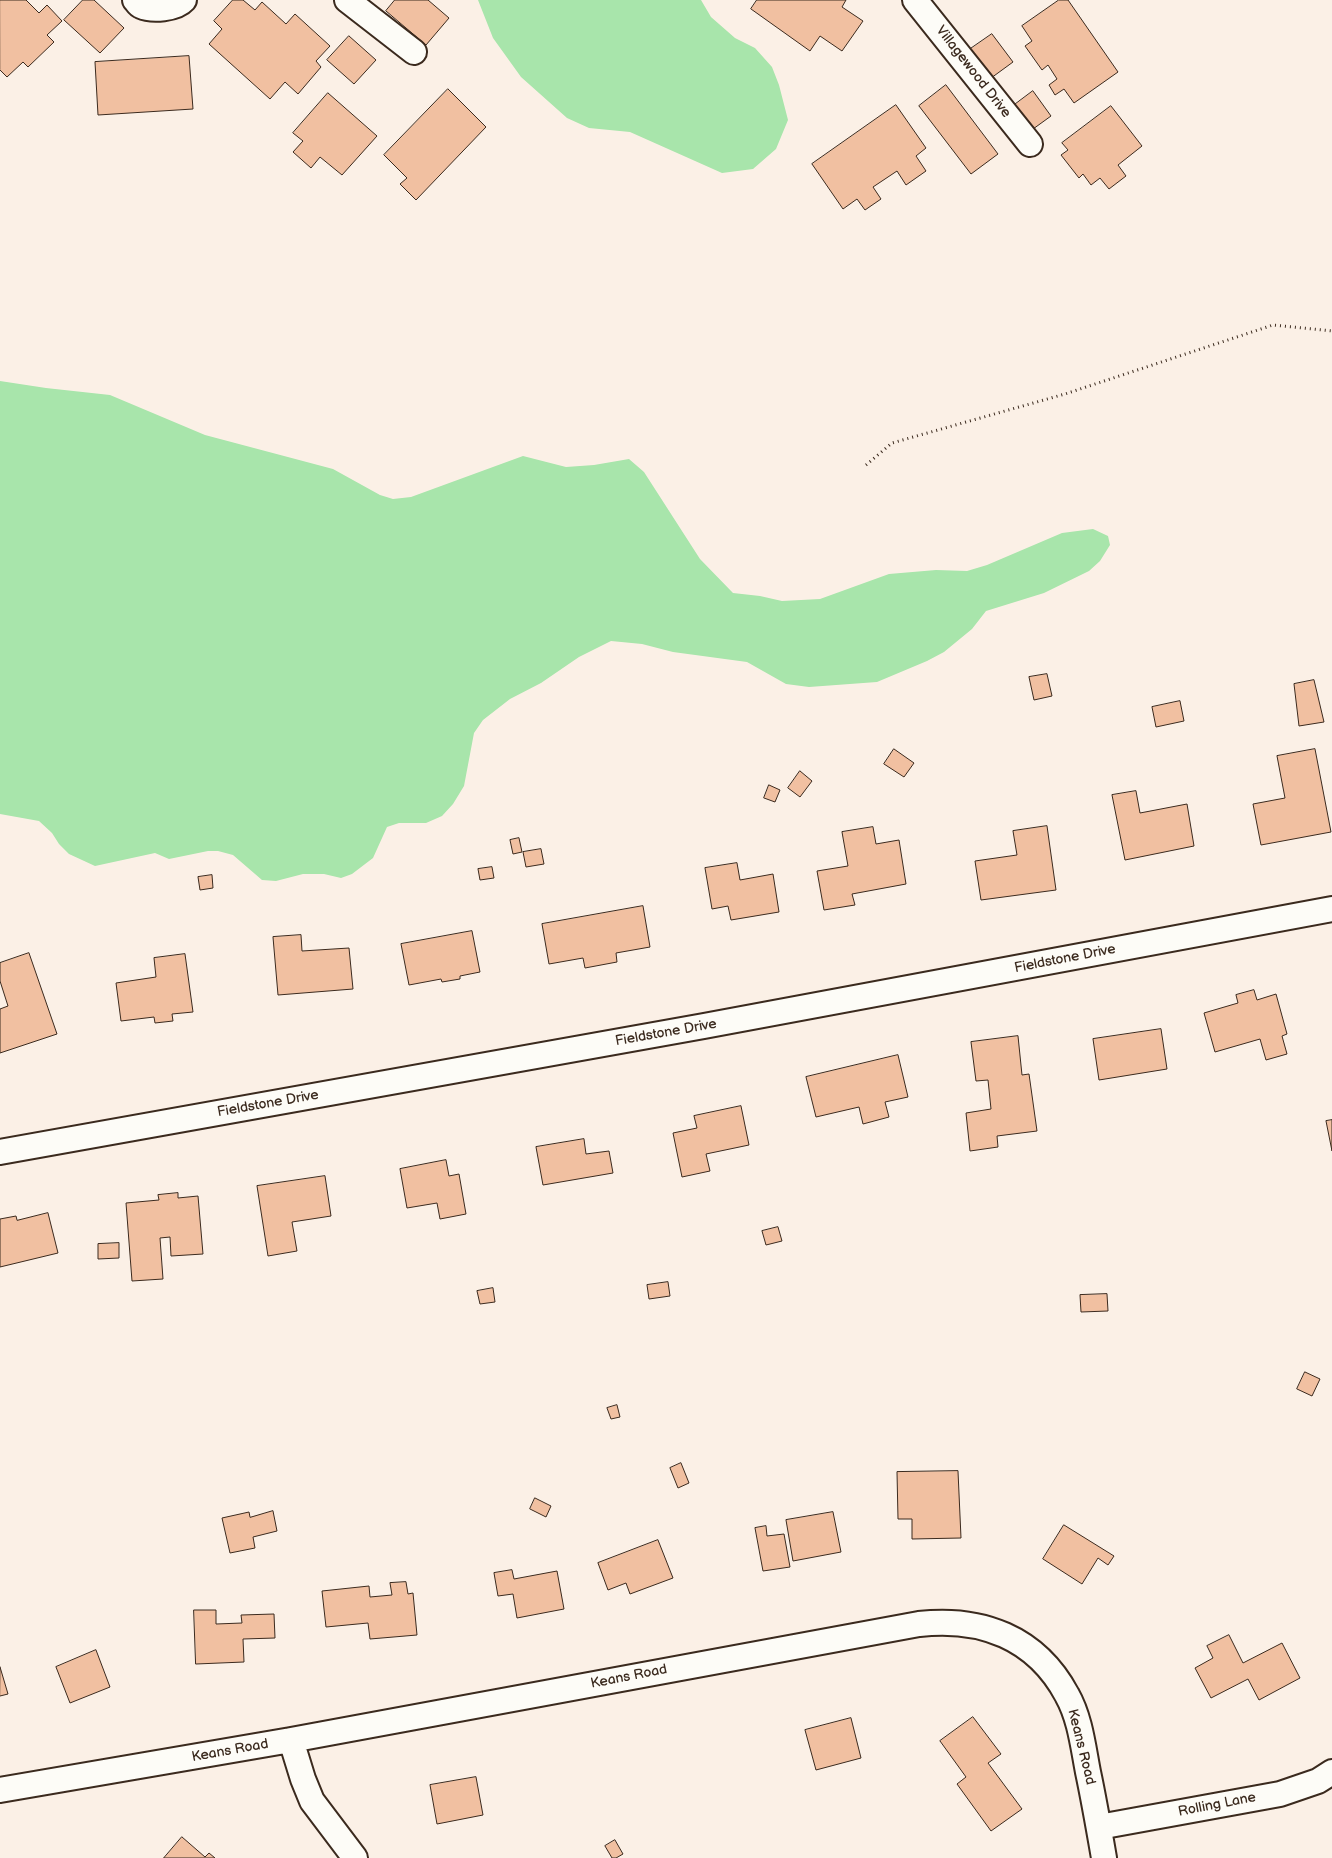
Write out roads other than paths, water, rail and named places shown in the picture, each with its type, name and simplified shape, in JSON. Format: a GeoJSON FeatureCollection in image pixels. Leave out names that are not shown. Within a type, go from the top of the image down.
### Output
{"type":"FeatureCollection","features":[{"type":"Feature","properties":{"kind":"street"},"geometry":{"type":"LineString","coordinates":[[134,0],[140,6],[161,9],[181,4],[184,0]]}},
{"type":"Feature","properties":{"kind":"street"},"geometry":{"type":"LineString","coordinates":[[347,0],[414,52]]}},
{"type":"Feature","properties":{"kind":"street","name":"Villagewood Drive"},"geometry":{"type":"LineString","coordinates":[[915,0],[1030,144]]}},
{"type":"Feature","properties":{"kind":"street","name":"Fieldstone Drive"},"geometry":{"type":"LineString","coordinates":[[0,1152],[704,1026],[1332,909]]}},
{"type":"Feature","properties":{"kind":"street","name":"Keans Road"},"geometry":{"type":"LineString","coordinates":[[0,1790],[292,1740],[919,1624],[941,1621],[962,1622],[984,1627],[1024,1646],[1056,1676],[1076,1715],[1082,1736],[1104,1858]]}},
{"type":"Feature","properties":{"kind":"street"},"geometry":{"type":"LineString","coordinates":[[292,1740],[303,1779],[312,1801],[355,1858]]}},
{"type":"Feature","properties":{"kind":"street","name":"Rolling Lane"},"geometry":{"type":"LineString","coordinates":[[1099,1827],[1280,1794],[1318,1781],[1332,1772]]}}]}
